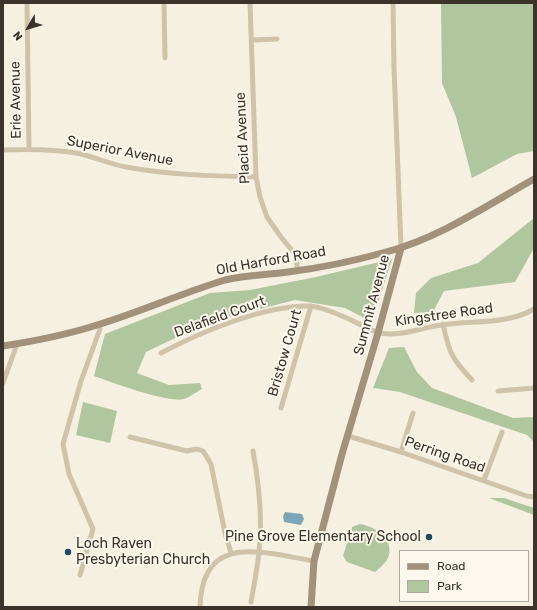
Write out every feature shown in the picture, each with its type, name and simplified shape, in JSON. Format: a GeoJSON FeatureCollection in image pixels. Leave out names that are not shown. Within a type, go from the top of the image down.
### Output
{"type":"FeatureCollection","features":[{"type":"Feature","properties":{"kind":"street","name":"Erie Avenue"},"geometry":{"type":"LineString","coordinates":[[26,3],[29,149]]}},
{"type":"Feature","properties":{"kind":"street"},"geometry":{"type":"LineString","coordinates":[[164,3],[165,58]]}},
{"type":"Feature","properties":{"kind":"street","name":"Placid Avenue"},"geometry":{"type":"LineString","coordinates":[[250,3],[256,177],[260,197],[267,217],[295,254],[298,271]]}},
{"type":"Feature","properties":{"kind":"street","name":"Summit Avenue"},"geometry":{"type":"LineString","coordinates":[[311,607],[314,561],[342,454],[378,333],[401,248],[393,3]]}},
{"type":"Feature","properties":{"kind":"street"},"geometry":{"type":"LineString","coordinates":[[252,40],[277,39]]}},
{"type":"Feature","properties":{"kind":"street","name":"Superior Avenue"},"geometry":{"type":"LineString","coordinates":[[3,150],[29,149],[74,153],[97,158],[124,167],[175,174],[256,177]]}},
{"type":"Feature","properties":{"kind":"street","name":"Old Harford Road"},"geometry":{"type":"LineString","coordinates":[[3,346],[69,334],[194,290],[227,280],[298,271],[401,248],[446,229],[534,180]]}},
{"type":"Feature","properties":{"kind":"street","name":"Delafield Court"},"geometry":{"type":"LineString","coordinates":[[161,353],[188,339],[240,320],[279,309],[311,306],[351,320],[378,333]]}},
{"type":"Feature","properties":{"kind":"street","name":"Bristow Court"},"geometry":{"type":"LineString","coordinates":[[281,408],[311,306]]}},
{"type":"Feature","properties":{"kind":"street","name":"Kingstree Road"},"geometry":{"type":"LineString","coordinates":[[378,333],[402,334],[443,324],[514,318],[534,309]]}},
{"type":"Feature","properties":{"kind":"street"},"geometry":{"type":"LineString","coordinates":[[443,324],[447,346],[452,356],[458,366],[472,380]]}},
{"type":"Feature","properties":{"kind":"street"},"geometry":{"type":"LineString","coordinates":[[80,575],[93,529],[69,474],[63,444],[81,381],[100,329],[98,325]]}},
{"type":"Feature","properties":{"kind":"street"},"geometry":{"type":"LineString","coordinates":[[3,383],[17,344]]}},
{"type":"Feature","properties":{"kind":"street"},"geometry":{"type":"LineString","coordinates":[[498,391],[534,388]]}},
{"type":"Feature","properties":{"kind":"street"},"geometry":{"type":"LineString","coordinates":[[401,452],[413,413]]}},
{"type":"Feature","properties":{"kind":"street"},"geometry":{"type":"LineString","coordinates":[[484,480],[502,432]]}},
{"type":"Feature","properties":{"kind":"street","name":"Perring Road"},"geometry":{"type":"LineString","coordinates":[[348,436],[401,452],[484,480],[520,494],[534,497]]}},
{"type":"Feature","properties":{"kind":"street"},"geometry":{"type":"LineString","coordinates":[[130,437],[187,451],[197,449],[203,451],[211,464],[225,533],[231,553]]}},
{"type":"Feature","properties":{"kind":"street"},"geometry":{"type":"LineString","coordinates":[[251,602],[259,553],[261,506],[253,451]]}},
{"type":"Feature","properties":{"kind":"street"},"geometry":{"type":"LineString","coordinates":[[200,607],[200,594],[207,572],[212,565],[231,553],[259,553],[314,561]]}},
{"type":"Feature","properties":{"kind":"green space"},"geometry":{"type":"Polygon","coordinates":[[[441,3],[534,3],[534,151],[517,154],[472,178],[456,117],[442,83],[441,3]]]}},
{"type":"Feature","properties":{"kind":"green space"},"geometry":{"type":"Polygon","coordinates":[[[534,218],[534,248],[515,282],[444,291],[433,312],[414,313],[416,293],[431,278],[478,263],[534,218]]]}},
{"type":"Feature","properties":{"kind":"green space"},"geometry":{"type":"Polygon","coordinates":[[[392,259],[372,322],[345,308],[295,300],[209,322],[146,352],[137,373],[169,385],[200,383],[202,389],[183,399],[165,398],[152,395],[94,376],[105,334],[210,293],[250,290],[316,277],[392,259]]]}},
{"type":"Feature","properties":{"kind":"green space"},"geometry":{"type":"Polygon","coordinates":[[[404,347],[417,372],[432,388],[513,418],[534,417],[534,442],[527,435],[400,392],[373,388],[389,348],[404,347]]]}},
{"type":"Feature","properties":{"kind":"green space"},"geometry":{"type":"Polygon","coordinates":[[[83,402],[117,411],[110,443],[76,435],[83,402]]]}},
{"type":"Feature","properties":{"kind":"green space"},"geometry":{"type":"Polygon","coordinates":[[[489,498],[504,498],[534,508],[534,515],[489,498]]]}},
{"type":"Feature","properties":{"kind":"green space"},"geometry":{"type":"Polygon","coordinates":[[[360,524],[376,530],[388,543],[388,558],[375,572],[347,562],[343,556],[352,527],[360,524]]]}},
{"type":"Feature","properties":{"kind":"water"},"geometry":{"type":"Polygon","coordinates":[[[285,512],[302,514],[304,519],[301,525],[284,522],[283,516],[285,512]]]}},
{"type":"Feature","properties":{"kind":"place","name":"Pine Grove Elementary School"},"geometry":{"type":"Point","coordinates":[429,537]}},
{"type":"Feature","properties":{"kind":"place","name":"Loch Raven Presbyterian Church"},"geometry":{"type":"Point","coordinates":[68,552]}}]}
